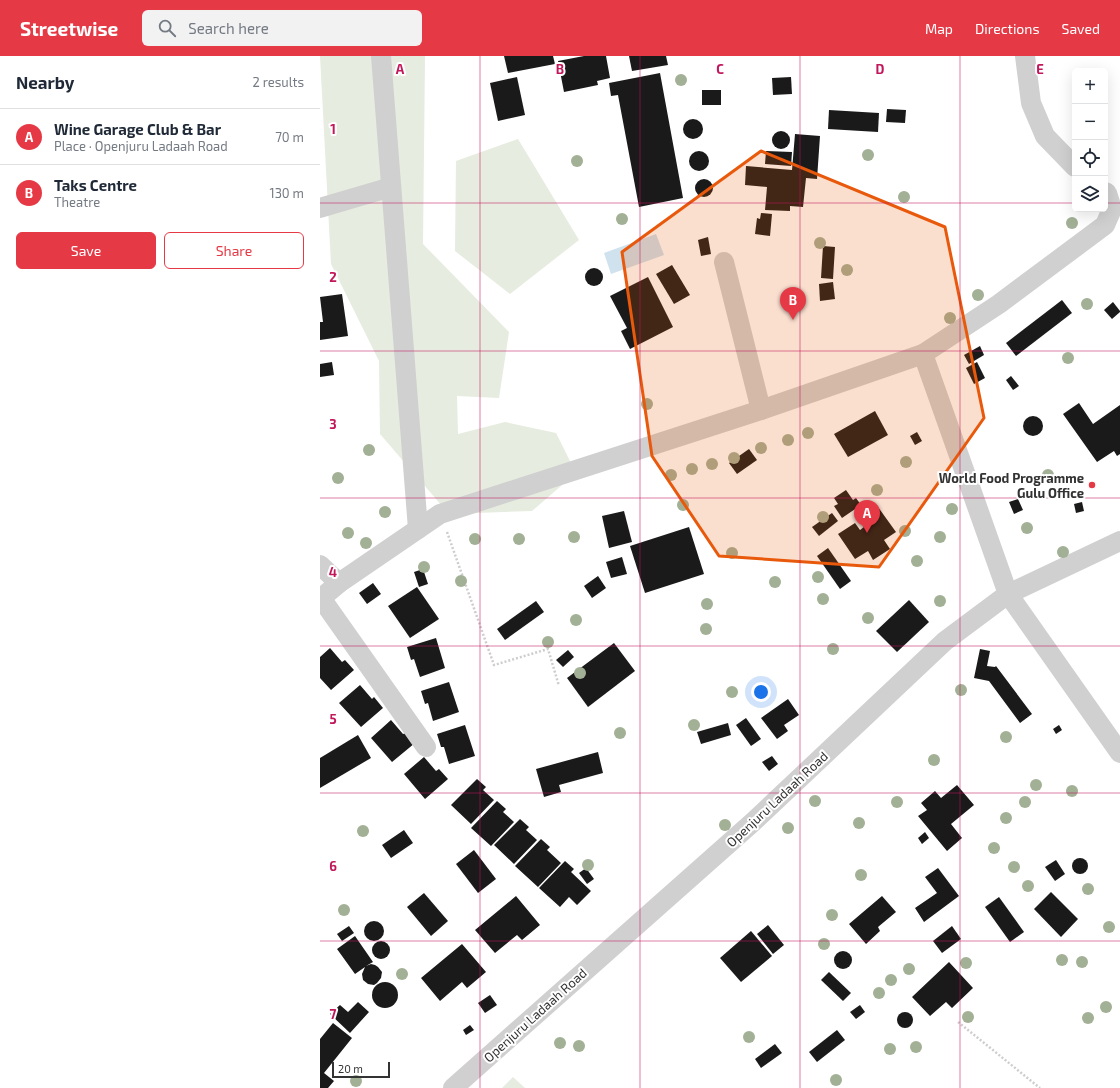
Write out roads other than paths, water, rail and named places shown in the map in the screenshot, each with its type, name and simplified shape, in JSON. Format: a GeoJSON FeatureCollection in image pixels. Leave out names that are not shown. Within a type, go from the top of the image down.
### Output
{"type":"FeatureCollection","features":[{"type":"Feature","properties":{"kind":"street"},"geometry":{"type":"LineString","coordinates":[[381,56],[418,529]]}},
{"type":"Feature","properties":{"kind":"street"},"geometry":{"type":"LineString","coordinates":[[1025,56],[1031,103],[1045,136],[1072,164]]}},
{"type":"Feature","properties":{"kind":"street"},"geometry":{"type":"LineString","coordinates":[[320,208],[391,188]]}},
{"type":"Feature","properties":{"kind":"street"},"geometry":{"type":"LineString","coordinates":[[426,747],[320,598],[339,583],[440,514],[761,410],[923,354],[999,304],[1105,225],[1112,209],[1108,196]]}},
{"type":"Feature","properties":{"kind":"street"},"geometry":{"type":"LineString","coordinates":[[724,262],[761,410]]}},
{"type":"Feature","properties":{"kind":"street"},"geometry":{"type":"LineString","coordinates":[[923,354],[1008,594],[1120,753]]}},
{"type":"Feature","properties":{"kind":"street","name":"Openjuru Ladaah Road"},"geometry":{"type":"LineString","coordinates":[[453,1088],[753,822],[945,641],[1008,594],[1120,541]]}},
{"type":"Feature","properties":{"kind":"street"},"geometry":{"type":"LineString","coordinates":[[320,565],[339,583]]}},
{"type":"Feature","properties":{"kind":"water"},"geometry":{"type":"Polygon","coordinates":[[[656,234],[664,255],[611,274],[604,253],[656,234]]]}},
{"type":"Feature","properties":{"kind":"place","name":"Taks Centre"},"geometry":{"type":"Point","coordinates":[793,320]}},
{"type":"Feature","properties":{"kind":"place","name":"World Food Programme Gulu Office"},"geometry":{"type":"Point","coordinates":[1092,485]}},
{"type":"Feature","properties":{"kind":"place","name":"Wine Garage Club & Bar"},"geometry":{"type":"Point","coordinates":[867,533]}}]}
